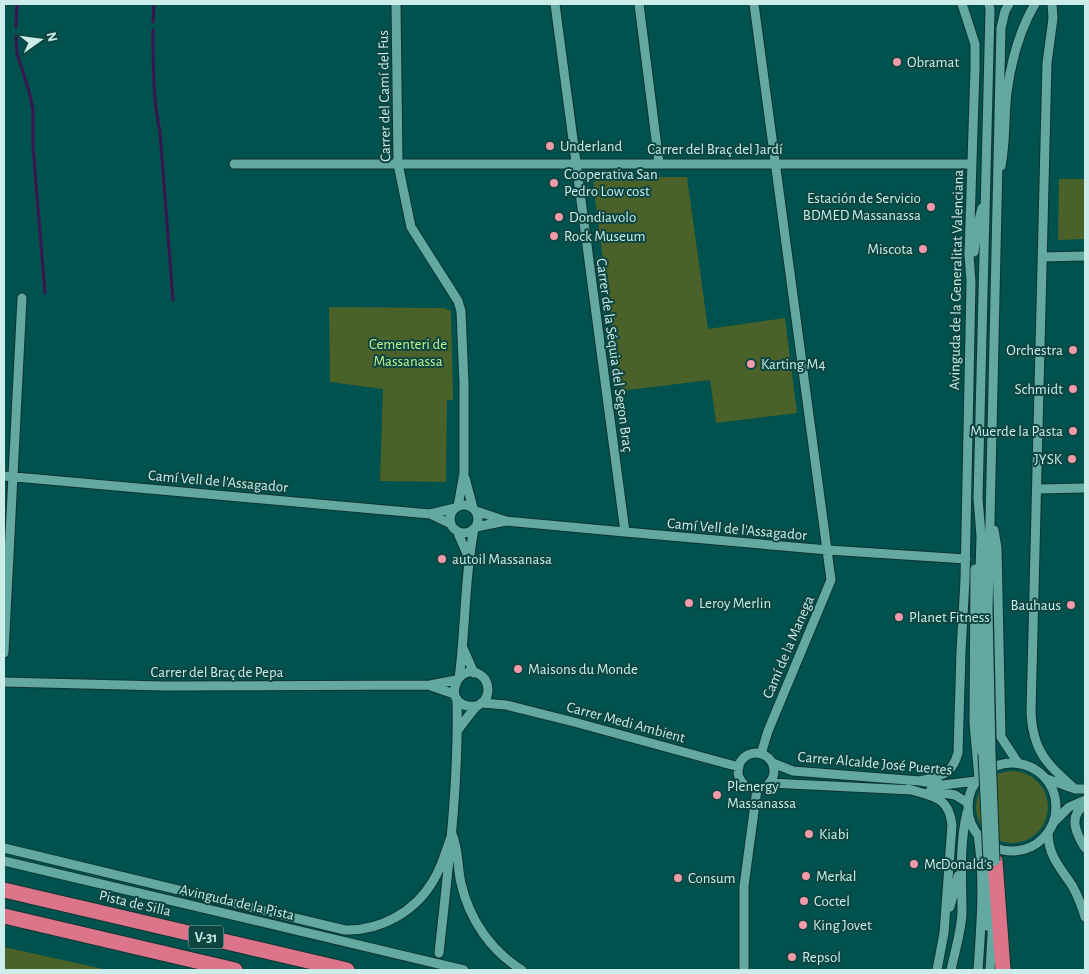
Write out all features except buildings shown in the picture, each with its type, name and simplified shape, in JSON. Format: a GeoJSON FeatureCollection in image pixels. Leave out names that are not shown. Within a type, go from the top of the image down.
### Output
{"type":"FeatureCollection","features":[{"type":"Feature","properties":{"kind":"highway"},"geometry":{"type":"LineString","coordinates":[[992,861],[1003,970]]}},
{"type":"Feature","properties":{"kind":"highway","name":"Pista de Silla"},"geometry":{"type":"LineString","coordinates":[[4,890],[347,970]]}},
{"type":"Feature","properties":{"kind":"highway","name":"V-31"},"geometry":{"type":"LineString","coordinates":[[4,916],[235,970]]}},
{"type":"Feature","properties":{"kind":"street","name":"Carrer del Camí del Fus"},"geometry":{"type":"LineString","coordinates":[[396,4],[398,164],[411,227],[458,301],[461,311],[464,384],[464,473],[456,507]]}},
{"type":"Feature","properties":{"kind":"street","name":"Carrer de la Séquia del Segon Braç"},"geometry":{"type":"LineString","coordinates":[[555,4],[625,532]]}},
{"type":"Feature","properties":{"kind":"street"},"geometry":{"type":"LineString","coordinates":[[639,4],[659,164]]}},
{"type":"Feature","properties":{"kind":"street","name":"Camí de la Manega"},"geometry":{"type":"LineString","coordinates":[[754,4],[831,580],[760,754]]}},
{"type":"Feature","properties":{"kind":"street","name":"Avinguda de la Generalitat Valenciana"},"geometry":{"type":"LineString","coordinates":[[962,4],[973,38],[975,51],[974,140],[971,164],[969,255],[971,282],[965,580]]}},
{"type":"Feature","properties":{"kind":"street"},"geometry":{"type":"LineString","coordinates":[[974,723],[974,581],[986,191],[989,4]]}},
{"type":"Feature","properties":{"kind":"street"},"geometry":{"type":"LineString","coordinates":[[987,754],[988,610],[1000,28],[1005,10],[1009,4]]}},
{"type":"Feature","properties":{"kind":"street"},"geometry":{"type":"LineString","coordinates":[[1052,4],[1053,18],[1047,63],[1032,729],[1036,745],[1048,765],[1075,789]]}},
{"type":"Feature","properties":{"kind":"street"},"geometry":{"type":"LineString","coordinates":[[997,190],[1004,152],[1007,93],[1012,65],[1022,30],[1034,6]]}},
{"type":"Feature","properties":{"kind":"street","name":"Carrer del Braç del Jardí"},"geometry":{"type":"LineString","coordinates":[[234,164],[971,164]]}},
{"type":"Feature","properties":{"kind":"street"},"geometry":{"type":"LineString","coordinates":[[971,282],[977,228],[986,191]]}},
{"type":"Feature","properties":{"kind":"street"},"geometry":{"type":"LineString","coordinates":[[1043,257],[1085,256]]}},
{"type":"Feature","properties":{"kind":"street"},"geometry":{"type":"LineString","coordinates":[[4,653],[22,298]]}},
{"type":"Feature","properties":{"kind":"street","name":"Carrer del Camí del Fus"},"geometry":{"type":"LineString","coordinates":[[464,473],[475,509]]}},
{"type":"Feature","properties":{"kind":"street","name":"Camí Vell de l'Assagador"},"geometry":{"type":"LineString","coordinates":[[4,476],[430,514],[456,507]]}},
{"type":"Feature","properties":{"kind":"street"},"geometry":{"type":"LineString","coordinates":[[1036,489],[1085,488]]}},
{"type":"Feature","properties":{"kind":"street"},"geometry":{"type":"LineString","coordinates":[[978,498],[981,536],[980,611],[992,861],[990,970]]}},
{"type":"Feature","properties":{"kind":"street"},"geometry":{"type":"LineString","coordinates":[[991,500],[997,548],[1001,737],[1018,763]]}},
{"type":"Feature","properties":{"kind":"street"},"geometry":{"type":"LineString","coordinates":[[438,953],[452,834],[458,730],[454,689],[458,679],[463,647],[468,556],[478,519],[475,509],[466,505],[456,507],[450,516],[468,556]]}},
{"type":"Feature","properties":{"kind":"street","name":"Camí Vell de l'Assagador"},"geometry":{"type":"LineString","coordinates":[[475,509],[506,520],[828,550],[966,559]]}},
{"type":"Feature","properties":{"kind":"street","name":"Camí Vell de l'Assagador"},"geometry":{"type":"LineString","coordinates":[[430,514],[454,528]]}},
{"type":"Feature","properties":{"kind":"street","name":"Camí Vell de l'Assagador"},"geometry":{"type":"LineString","coordinates":[[475,528],[506,520]]}},
{"type":"Feature","properties":{"kind":"street"},"geometry":{"type":"LineString","coordinates":[[454,528],[466,533],[475,528]]}},
{"type":"Feature","properties":{"kind":"street"},"geometry":{"type":"LineString","coordinates":[[965,580],[977,779]]}},
{"type":"Feature","properties":{"kind":"street"},"geometry":{"type":"LineString","coordinates":[[920,781],[944,776],[955,764],[958,753],[965,580]]}},
{"type":"Feature","properties":{"kind":"street"},"geometry":{"type":"LineString","coordinates":[[463,647],[474,673]]}},
{"type":"Feature","properties":{"kind":"street"},"geometry":{"type":"LineString","coordinates":[[458,679],[466,673],[474,673],[484,679],[488,689],[486,699],[458,730]]}},
{"type":"Feature","properties":{"kind":"street","name":"Carrer del Braç de Pepa"},"geometry":{"type":"LineString","coordinates":[[4,682],[163,686],[430,686],[458,679]]}},
{"type":"Feature","properties":{"kind":"street","name":"Carrer del Braç de Pepa"},"geometry":{"type":"LineString","coordinates":[[430,686],[456,697]]}},
{"type":"Feature","properties":{"kind":"street","name":"Carrer Medi Ambient"},"geometry":{"type":"LineString","coordinates":[[488,689],[506,706]]}},
{"type":"Feature","properties":{"kind":"street"},"geometry":{"type":"LineString","coordinates":[[456,697],[462,704],[469,707],[479,705]]}},
{"type":"Feature","properties":{"kind":"street","name":"Carrer Medi Ambient"},"geometry":{"type":"LineString","coordinates":[[479,705],[506,706],[739,767]]}},
{"type":"Feature","properties":{"kind":"street"},"geometry":{"type":"LineString","coordinates":[[753,753],[760,754],[769,758],[773,764],[774,772],[770,783],[765,787],[749,788],[741,781],[739,767],[747,756],[753,753]]}},
{"type":"Feature","properties":{"kind":"street"},"geometry":{"type":"LineString","coordinates":[[951,970],[962,914],[960,866],[963,829],[970,791],[977,779],[990,768],[1003,763],[1018,763],[1038,771],[1057,784],[1085,790]]}},
{"type":"Feature","properties":{"kind":"street","name":"Carrer Alcalde José Puertes"},"geometry":{"type":"LineString","coordinates":[[773,764],[793,771],[920,781],[943,785],[977,779]]}},
{"type":"Feature","properties":{"kind":"street"},"geometry":{"type":"LineString","coordinates":[[968,806],[971,823],[978,835],[988,844],[1000,850],[1013,852],[1026,849],[1038,843],[1048,834],[1054,822],[1056,799],[1046,778]]}},
{"type":"Feature","properties":{"kind":"street","name":"Carrer Alcalde José Puertes"},"geometry":{"type":"LineString","coordinates":[[770,783],[936,792],[955,795],[968,806]]}},
{"type":"Feature","properties":{"kind":"street"},"geometry":{"type":"LineString","coordinates":[[744,970],[744,886],[757,789]]}},
{"type":"Feature","properties":{"kind":"street"},"geometry":{"type":"LineString","coordinates":[[908,789],[942,800],[951,814],[952,825],[944,933]]}},
{"type":"Feature","properties":{"kind":"street"},"geometry":{"type":"LineString","coordinates":[[1054,822],[1070,807],[1085,800]]}},
{"type":"Feature","properties":{"kind":"street"},"geometry":{"type":"LineString","coordinates":[[1085,805],[1076,817],[1075,829],[1085,848]]}},
{"type":"Feature","properties":{"kind":"street"},"geometry":{"type":"LineString","coordinates":[[452,834],[457,846],[461,883],[469,908],[482,933],[501,955],[522,970]]}},
{"type":"Feature","properties":{"kind":"street","name":"Avinguda de la Pista"},"geometry":{"type":"LineString","coordinates":[[4,848],[345,930],[360,930],[375,927],[393,918],[409,908],[422,896],[433,882],[452,834]]}},
{"type":"Feature","properties":{"kind":"street"},"geometry":{"type":"LineString","coordinates":[[1048,834],[1050,852],[1072,886],[1081,903],[1085,917]]}},
{"type":"Feature","properties":{"kind":"street"},"geometry":{"type":"LineString","coordinates":[[978,835],[981,854],[981,926],[978,970]]}},
{"type":"Feature","properties":{"kind":"street","name":"Avinguda de la Pista"},"geometry":{"type":"LineString","coordinates":[[4,861],[464,970]]}},
{"type":"Feature","properties":{"kind":"street"},"geometry":{"type":"LineString","coordinates":[[984,970],[992,861]]}},
{"type":"Feature","properties":{"kind":"street"},"geometry":{"type":"LineString","coordinates":[[937,970],[960,866]]}},
{"type":"Feature","properties":{"kind":"green space"},"geometry":{"type":"Polygon","coordinates":[[[600,177],[687,177],[708,329],[785,318],[797,413],[716,423],[710,380],[620,391],[593,183],[600,177]]]}},
{"type":"Feature","properties":{"kind":"green space"},"geometry":{"type":"Polygon","coordinates":[[[1059,179],[1085,179],[1085,239],[1058,240],[1059,179]]]}},
{"type":"Feature","properties":{"kind":"green space","name":"Cementeri de Massanassa"},"geometry":{"type":"Polygon","coordinates":[[[329,307],[444,308],[451,311],[453,400],[447,400],[446,482],[380,481],[383,389],[330,382],[329,307]]]}},
{"type":"Feature","properties":{"kind":"green space"},"geometry":{"type":"Polygon","coordinates":[[[1012,771],[1032,777],[1042,787],[1048,807],[1042,827],[1032,837],[1012,843],[992,837],[982,827],[976,807],[982,787],[992,777],[1012,771]]]}},
{"type":"Feature","properties":{"kind":"green space"},"geometry":{"type":"Polygon","coordinates":[[[4,947],[108,970],[4,970],[4,947]]]}},
{"type":"Feature","properties":{"kind":"waterway"},"geometry":{"type":"LineString","coordinates":[[16,27],[17,4]]}},
{"type":"Feature","properties":{"kind":"waterway"},"geometry":{"type":"LineString","coordinates":[[153,22],[154,4]]}},
{"type":"Feature","properties":{"kind":"waterway"},"geometry":{"type":"LineString","coordinates":[[153,30],[153,69],[160,132],[173,300]]}},
{"type":"Feature","properties":{"kind":"waterway"},"geometry":{"type":"LineString","coordinates":[[16,37],[17,53],[33,110],[33,147],[45,293]]}},
{"type":"Feature","properties":{"kind":"place","name":"Obramat"},"geometry":{"type":"Point","coordinates":[897,62]}},
{"type":"Feature","properties":{"kind":"place","name":"Underland"},"geometry":{"type":"Point","coordinates":[550,146]}},
{"type":"Feature","properties":{"kind":"place","name":"Cooperativa San Pedro Low cost"},"geometry":{"type":"Point","coordinates":[554,183]}},
{"type":"Feature","properties":{"kind":"place","name":"Estación de Servicio BDMED Massanassa"},"geometry":{"type":"Point","coordinates":[931,207]}},
{"type":"Feature","properties":{"kind":"place","name":"Dondiavolo"},"geometry":{"type":"Point","coordinates":[559,217]}},
{"type":"Feature","properties":{"kind":"place","name":"Rock Museum"},"geometry":{"type":"Point","coordinates":[554,236]}},
{"type":"Feature","properties":{"kind":"place","name":"Miscota"},"geometry":{"type":"Point","coordinates":[923,249]}},
{"type":"Feature","properties":{"kind":"place","name":"Orchestra"},"geometry":{"type":"Point","coordinates":[1073,350]}},
{"type":"Feature","properties":{"kind":"place","name":"Karting M4"},"geometry":{"type":"Point","coordinates":[751,364]}},
{"type":"Feature","properties":{"kind":"place","name":"Schmidt"},"geometry":{"type":"Point","coordinates":[1073,389]}},
{"type":"Feature","properties":{"kind":"place","name":"Muerde la Pasta"},"geometry":{"type":"Point","coordinates":[1073,431]}},
{"type":"Feature","properties":{"kind":"place","name":"JYSK"},"geometry":{"type":"Point","coordinates":[1072,459]}},
{"type":"Feature","properties":{"kind":"place","name":"autoil Massanasa"},"geometry":{"type":"Point","coordinates":[442,559]}},
{"type":"Feature","properties":{"kind":"place","name":"Leroy Merlin"},"geometry":{"type":"Point","coordinates":[689,603]}},
{"type":"Feature","properties":{"kind":"place","name":"Bauhaus"},"geometry":{"type":"Point","coordinates":[1071,605]}},
{"type":"Feature","properties":{"kind":"place","name":"Planet Fitness"},"geometry":{"type":"Point","coordinates":[899,617]}},
{"type":"Feature","properties":{"kind":"place","name":"Maisons du Monde"},"geometry":{"type":"Point","coordinates":[518,669]}},
{"type":"Feature","properties":{"kind":"place","name":"Plenergy Massanassa"},"geometry":{"type":"Point","coordinates":[717,795]}},
{"type":"Feature","properties":{"kind":"place","name":"Kiabi"},"geometry":{"type":"Point","coordinates":[809,834]}},
{"type":"Feature","properties":{"kind":"place","name":"McDonald's"},"geometry":{"type":"Point","coordinates":[914,864]}},
{"type":"Feature","properties":{"kind":"place","name":"Merkal"},"geometry":{"type":"Point","coordinates":[806,876]}},
{"type":"Feature","properties":{"kind":"place","name":"Consum"},"geometry":{"type":"Point","coordinates":[678,878]}},
{"type":"Feature","properties":{"kind":"place","name":"Coctel"},"geometry":{"type":"Point","coordinates":[804,901]}},
{"type":"Feature","properties":{"kind":"place","name":"King Jovet"},"geometry":{"type":"Point","coordinates":[803,925]}},
{"type":"Feature","properties":{"kind":"place","name":"Repsol"},"geometry":{"type":"Point","coordinates":[792,957]}}]}
